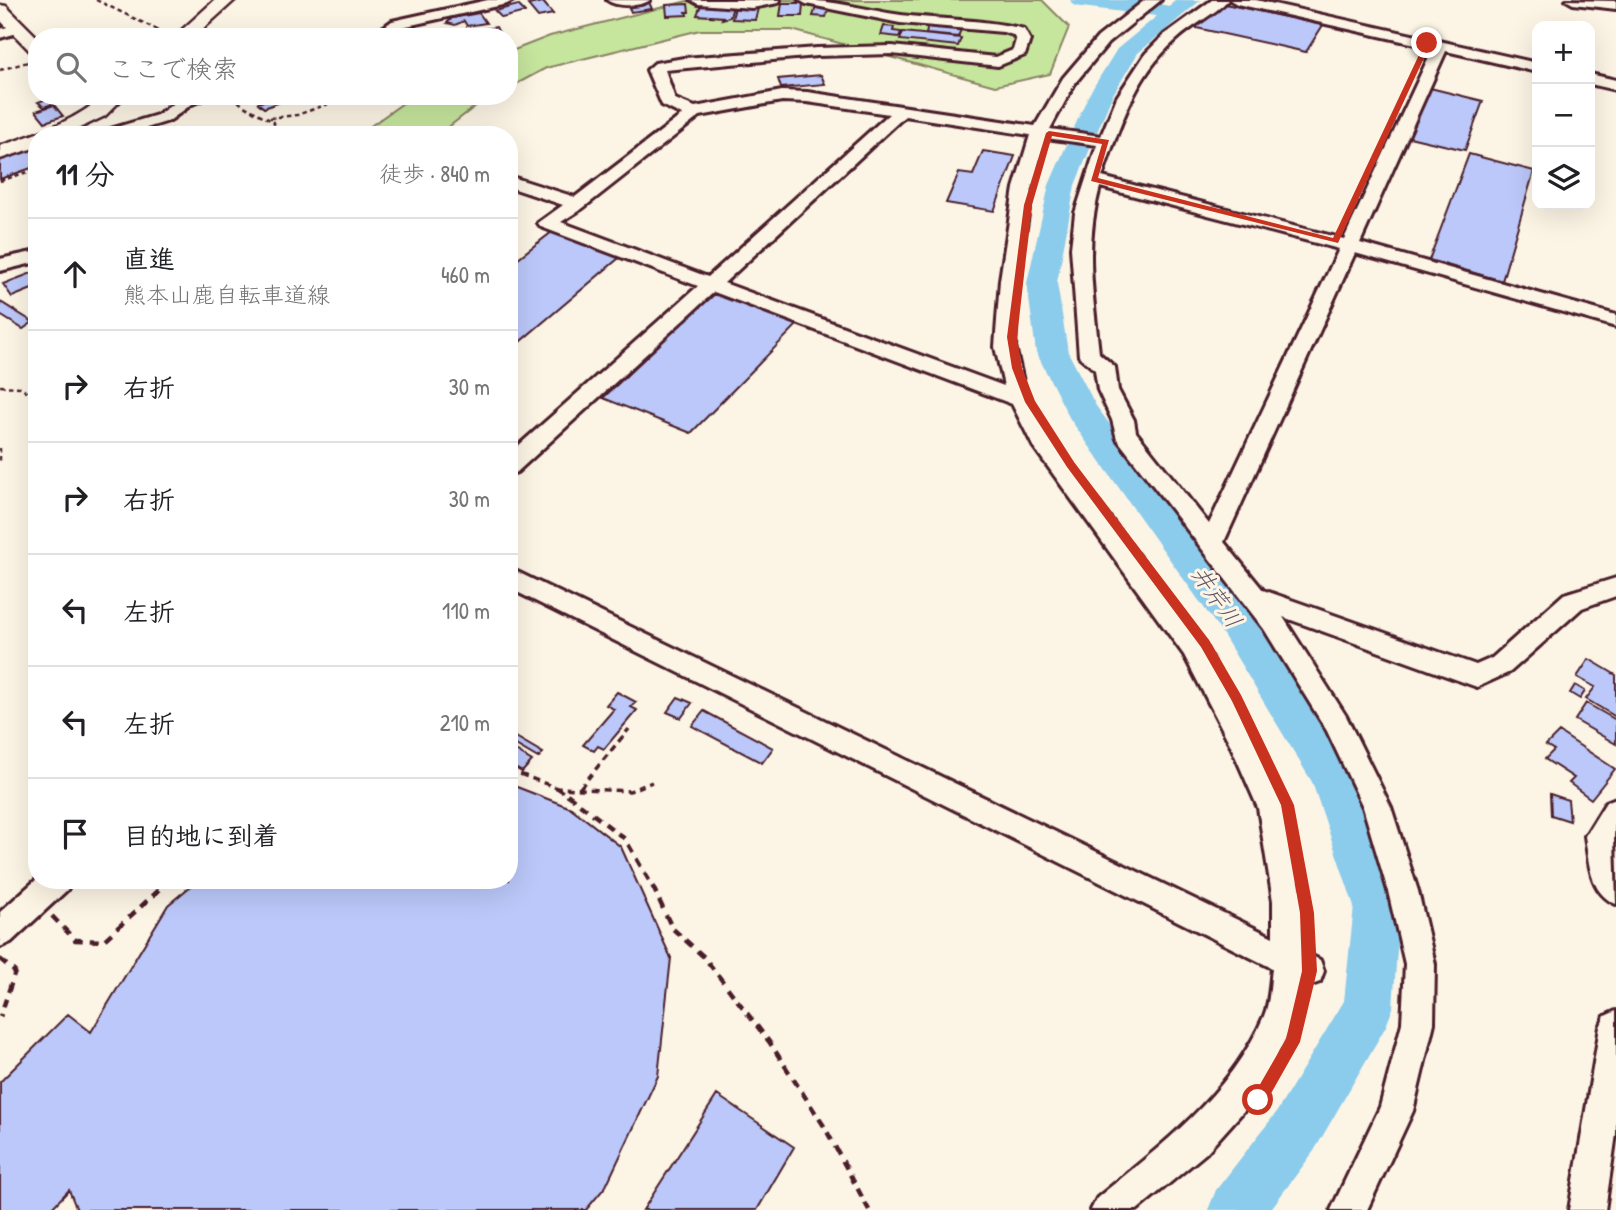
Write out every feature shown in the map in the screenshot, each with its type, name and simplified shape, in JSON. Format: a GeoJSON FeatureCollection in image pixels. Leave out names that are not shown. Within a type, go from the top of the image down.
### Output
{"type":"FeatureCollection","features":[{"type":"Feature","properties":{"kind":"street"},"geometry":{"type":"LineString","coordinates":[[193,28],[226,0]]}},
{"type":"Feature","properties":{"kind":"street"},"geometry":{"type":"LineString","coordinates":[[394,28],[406,22],[508,0]]}},
{"type":"Feature","properties":{"kind":"street"},"geometry":{"type":"LineString","coordinates":[[617,0],[643,0]]}},
{"type":"Feature","properties":{"kind":"street"},"geometry":{"type":"LineString","coordinates":[[698,0],[757,8],[773,0]]}},
{"type":"Feature","properties":{"kind":"street"},"geometry":{"type":"LineString","coordinates":[[806,0],[900,19],[1003,28],[1019,32],[1023,40],[1020,52],[998,62],[892,50],[817,52],[660,66],[655,70],[668,102],[682,110],[695,112],[782,96],[807,97],[901,112],[1012,136],[1039,133],[1104,141]]}},
{"type":"Feature","properties":{"kind":"street"},"geometry":{"type":"LineString","coordinates":[[1104,416],[1091,379],[1080,247],[1084,213],[1093,180],[1104,141],[1133,78],[1153,52],[1186,22],[1221,0]]}},
{"type":"Feature","properties":{"kind":"street"},"geometry":{"type":"LineString","coordinates":[[1237,0],[1532,66]]}},
{"type":"Feature","properties":{"kind":"street"},"geometry":{"type":"LineString","coordinates":[[1573,0],[1616,5]]}},
{"type":"Feature","properties":{"kind":"street"},"geometry":{"type":"LineString","coordinates":[[1109,1210],[1194,1141],[1245,1084],[1280,1018],[1299,966],[1272,808],[1242,741],[1193,648],[1041,441],[1019,399],[1004,347],[1008,293],[1023,188],[1039,133],[1068,80],[1103,40],[1149,4]]}},
{"type":"Feature","properties":{"kind":"street"},"geometry":{"type":"LineString","coordinates":[[0,10],[28,38]]}},
{"type":"Feature","properties":{"kind":"street"},"geometry":{"type":"LineString","coordinates":[[0,34],[19,29]]}},
{"type":"Feature","properties":{"kind":"street"},"geometry":{"type":"LineString","coordinates":[[1205,536],[1262,440],[1341,244],[1434,45]]}},
{"type":"Feature","properties":{"kind":"street"},"geometry":{"type":"LineString","coordinates":[[1595,80],[1616,85]]}},
{"type":"Feature","properties":{"kind":"street"},"geometry":{"type":"LineString","coordinates":[[91,105],[98,112],[99,126]]}},
{"type":"Feature","properties":{"kind":"street"},"geometry":{"type":"LineString","coordinates":[[68,126],[98,112],[105,105]]}},
{"type":"Feature","properties":{"kind":"street"},"geometry":{"type":"LineString","coordinates":[[136,126],[163,118],[181,105]]}},
{"type":"Feature","properties":{"kind":"street"},"geometry":{"type":"LineString","coordinates":[[695,112],[576,204],[547,223],[774,310],[1019,399]]}},
{"type":"Feature","properties":{"kind":"street"},"geometry":{"type":"LineString","coordinates":[[518,459],[901,112]]}},
{"type":"Feature","properties":{"kind":"street"},"geometry":{"type":"LineString","coordinates":[[0,153],[28,143]]}},
{"type":"Feature","properties":{"kind":"street"},"geometry":{"type":"LineString","coordinates":[[1093,180],[1341,244],[1616,321]]}},
{"type":"Feature","properties":{"kind":"street"},"geometry":{"type":"LineString","coordinates":[[518,184],[576,204]]}},
{"type":"Feature","properties":{"kind":"street"},"geometry":{"type":"LineString","coordinates":[[0,265],[28,258]]}},
{"type":"Feature","properties":{"kind":"street"},"geometry":{"type":"LineString","coordinates":[[1089,356],[1105,368],[1108,390],[1123,420],[1125,433],[1254,597],[1337,724],[1377,807],[1403,891],[1420,964],[1418,1023],[1396,1111],[1349,1210]]}},
{"type":"Feature","properties":{"kind":"street"},"geometry":{"type":"LineString","coordinates":[[518,581],[1299,966]]}},
{"type":"Feature","properties":{"kind":"street"},"geometry":{"type":"LineString","coordinates":[[1254,597],[1477,676],[1501,665],[1573,601],[1616,587]]}},
{"type":"Feature","properties":{"kind":"street"},"geometry":{"type":"LineString","coordinates":[[1616,811],[1599,836],[1607,878],[1616,890]]}},
{"type":"Feature","properties":{"kind":"street"},"geometry":{"type":"LineString","coordinates":[[0,932],[46,890]]}},
{"type":"Feature","properties":{"kind":"street"},"geometry":{"type":"LineString","coordinates":[[1587,1210],[1616,1027]]}},
{"type":"Feature","properties":{"kind":"path"},"geometry":{"type":"LineString","coordinates":[[96,0],[151,28]]}},
{"type":"Feature","properties":{"kind":"path"},"geometry":{"type":"LineString","coordinates":[[0,70],[28,62]]}},
{"type":"Feature","properties":{"kind":"path"},"geometry":{"type":"LineString","coordinates":[[247,105],[274,122],[274,126]]}},
{"type":"Feature","properties":{"kind":"path"},"geometry":{"type":"LineString","coordinates":[[268,118],[297,115],[325,105]]}},
{"type":"Feature","properties":{"kind":"path"},"geometry":{"type":"LineString","coordinates":[[0,181],[28,172]]}},
{"type":"Feature","properties":{"kind":"path"},"geometry":{"type":"LineString","coordinates":[[0,386],[20,387],[28,393]]}},
{"type":"Feature","properties":{"kind":"path"},"geometry":{"type":"LineString","coordinates":[[0,448],[0,461]]}},
{"type":"Feature","properties":{"kind":"path"},"geometry":{"type":"LineString","coordinates":[[580,788],[629,729]]}},
{"type":"Feature","properties":{"kind":"path"},"geometry":{"type":"LineString","coordinates":[[518,773],[557,788],[625,839],[654,889],[672,928],[704,957],[769,1043],[824,1126],[869,1210]]}},
{"type":"Feature","properties":{"kind":"path"},"geometry":{"type":"LineString","coordinates":[[557,788],[630,791],[652,782]]}},
{"type":"Feature","properties":{"kind":"path"},"geometry":{"type":"LineString","coordinates":[[46,890],[75,940],[103,941],[160,889]]}},
{"type":"Feature","properties":{"kind":"path"},"geometry":{"type":"LineString","coordinates":[[0,959],[15,972],[0,1017]]}},
{"type":"Feature","properties":{"kind":"green space"},"geometry":{"type":"Polygon","coordinates":[[[691,0],[1042,0],[1069,27],[1050,74],[995,86],[792,30],[700,30],[546,68],[518,83],[518,48],[550,36],[691,0]]]}},
{"type":"Feature","properties":{"kind":"green space"},"geometry":{"type":"Polygon","coordinates":[[[400,105],[477,105],[450,126],[371,126],[400,105]]]}},
{"type":"Feature","properties":{"kind":"building"},"geometry":{"type":"Polygon","coordinates":[[[543,2],[553,14],[538,17],[528,5],[543,2]]]}},
{"type":"Feature","properties":{"kind":"building"},"geometry":{"type":"Polygon","coordinates":[[[649,2],[652,9],[631,12],[628,5],[649,2]]]}},
{"type":"Feature","properties":{"kind":"building"},"geometry":{"type":"Polygon","coordinates":[[[782,3],[803,3],[802,16],[780,16],[782,3]]]}},
{"type":"Feature","properties":{"kind":"building"},"geometry":{"type":"Polygon","coordinates":[[[688,4],[687,15],[667,16],[666,5],[688,4]]]}},
{"type":"Feature","properties":{"kind":"building"},"geometry":{"type":"Polygon","coordinates":[[[1225,4],[1323,25],[1306,52],[1192,27],[1225,4]]]}},
{"type":"Feature","properties":{"kind":"building"},"geometry":{"type":"Polygon","coordinates":[[[518,5],[525,12],[502,18],[495,11],[518,5]]]}},
{"type":"Feature","properties":{"kind":"building"},"geometry":{"type":"Polygon","coordinates":[[[701,5],[733,6],[730,17],[722,19],[723,17],[697,15],[701,5]]]}},
{"type":"Feature","properties":{"kind":"building"},"geometry":{"type":"Polygon","coordinates":[[[735,7],[758,8],[755,20],[732,19],[735,7]]]}},
{"type":"Feature","properties":{"kind":"building"},"geometry":{"type":"Polygon","coordinates":[[[816,7],[829,8],[826,17],[813,16],[816,7]]]}},
{"type":"Feature","properties":{"kind":"building"},"geometry":{"type":"Polygon","coordinates":[[[479,13],[486,23],[467,26],[464,21],[455,25],[447,23],[452,18],[479,13]]]}},
{"type":"Feature","properties":{"kind":"building"},"geometry":{"type":"Polygon","coordinates":[[[928,25],[961,29],[958,37],[926,34],[928,25]]]}},
{"type":"Feature","properties":{"kind":"building"},"geometry":{"type":"Polygon","coordinates":[[[884,26],[894,27],[893,31],[901,32],[899,37],[881,35],[884,26]]]}},
{"type":"Feature","properties":{"kind":"building"},"geometry":{"type":"Polygon","coordinates":[[[903,32],[961,38],[958,46],[900,40],[903,32]]]}},
{"type":"Feature","properties":{"kind":"building"},"geometry":{"type":"Polygon","coordinates":[[[821,75],[825,84],[781,88],[778,79],[821,75]]]}},
{"type":"Feature","properties":{"kind":"building"},"geometry":{"type":"Polygon","coordinates":[[[1426,87],[1483,101],[1465,150],[1405,136],[1426,87]]]}},
{"type":"Feature","properties":{"kind":"building"},"geometry":{"type":"Polygon","coordinates":[[[54,105],[63,116],[45,122],[36,111],[54,105]]]}},
{"type":"Feature","properties":{"kind":"building"},"geometry":{"type":"Polygon","coordinates":[[[28,149],[28,169],[0,179],[0,160],[28,149]]]}},
{"type":"Feature","properties":{"kind":"building"},"geometry":{"type":"Polygon","coordinates":[[[983,151],[1015,156],[994,211],[946,203],[959,173],[973,175],[983,151]]]}},
{"type":"Feature","properties":{"kind":"building"},"geometry":{"type":"Polygon","coordinates":[[[1469,154],[1532,170],[1502,281],[1429,260],[1469,154]]]}},
{"type":"Feature","properties":{"kind":"building"},"geometry":{"type":"Polygon","coordinates":[[[552,232],[619,258],[518,343],[518,258],[552,232]]]}},
{"type":"Feature","properties":{"kind":"building"},"geometry":{"type":"Polygon","coordinates":[[[28,274],[28,291],[12,297],[3,284],[28,274]]]}},
{"type":"Feature","properties":{"kind":"building"},"geometry":{"type":"Polygon","coordinates":[[[713,293],[798,324],[691,433],[603,398],[713,293]]]}},
{"type":"Feature","properties":{"kind":"building"},"geometry":{"type":"Polygon","coordinates":[[[0,302],[28,319],[28,326],[23,329],[0,315],[0,302]]]}},
{"type":"Feature","properties":{"kind":"building"},"geometry":{"type":"Polygon","coordinates":[[[1589,659],[1616,675],[1616,717],[1586,699],[1595,687],[1577,677],[1589,659]]]}},
{"type":"Feature","properties":{"kind":"building"},"geometry":{"type":"Polygon","coordinates":[[[1575,685],[1585,691],[1580,699],[1570,693],[1575,685]]]}},
{"type":"Feature","properties":{"kind":"building"},"geometry":{"type":"Polygon","coordinates":[[[617,692],[636,702],[631,707],[637,710],[604,749],[598,746],[594,751],[583,745],[614,709],[606,705],[617,692]]]}},
{"type":"Feature","properties":{"kind":"building"},"geometry":{"type":"Polygon","coordinates":[[[678,697],[692,703],[681,718],[667,712],[678,697]]]}},
{"type":"Feature","properties":{"kind":"building"},"geometry":{"type":"Polygon","coordinates":[[[1586,703],[1616,720],[1616,744],[1575,720],[1586,703]]]}},
{"type":"Feature","properties":{"kind":"building"},"geometry":{"type":"Polygon","coordinates":[[[704,711],[773,748],[762,763],[692,726],[704,711]]]}},
{"type":"Feature","properties":{"kind":"building"},"geometry":{"type":"Polygon","coordinates":[[[1559,732],[1615,769],[1591,799],[1569,783],[1574,778],[1545,759],[1554,750],[1546,745],[1559,732]]]}},
{"type":"Feature","properties":{"kind":"building"},"geometry":{"type":"Polygon","coordinates":[[[518,738],[543,753],[538,758],[518,746],[518,738]]]}},
{"type":"Feature","properties":{"kind":"building"},"geometry":{"type":"Polygon","coordinates":[[[518,752],[532,761],[522,772],[518,770],[518,752]]]}},
{"type":"Feature","properties":{"kind":"building"},"geometry":{"type":"Polygon","coordinates":[[[518,787],[571,808],[621,847],[671,958],[658,1076],[606,1186],[586,1210],[77,1210],[69,1190],[50,1210],[0,1210],[0,1082],[68,1014],[91,1032],[168,905],[187,889],[518,889],[518,787]]]}},
{"type":"Feature","properties":{"kind":"building"},"geometry":{"type":"Polygon","coordinates":[[[1550,794],[1568,800],[1570,821],[1551,815],[1550,794]]]}},
{"type":"Feature","properties":{"kind":"building"},"geometry":{"type":"Polygon","coordinates":[[[717,1095],[794,1147],[757,1210],[643,1210],[717,1095]]]}},
{"type":"Feature","properties":{"kind":"waterway"},"geometry":{"type":"LineString","coordinates":[[1081,0],[1173,13]]}},
{"type":"Feature","properties":{"kind":"waterway","name":"井芹川"},"geometry":{"type":"LineString","coordinates":[[1190,0],[1129,49],[1100,96],[1062,185],[1042,283],[1052,352],[1082,411],[1236,622],[1332,776],[1377,906],[1368,1008],[1295,1132],[1236,1210]]}},
{"type":"Feature","properties":{"kind":"route"},"geometry":{"type":"LineString","coordinates":[[1258,1100],[1293,1042],[1309,971],[1307,913],[1288,805],[1237,699],[1205,643],[1070,464],[1030,402],[1017,368],[1012,337],[1020,254],[1028,205],[1049,133],[1107,142],[1093,180],[1335,242],[1427,43]]}}]}
